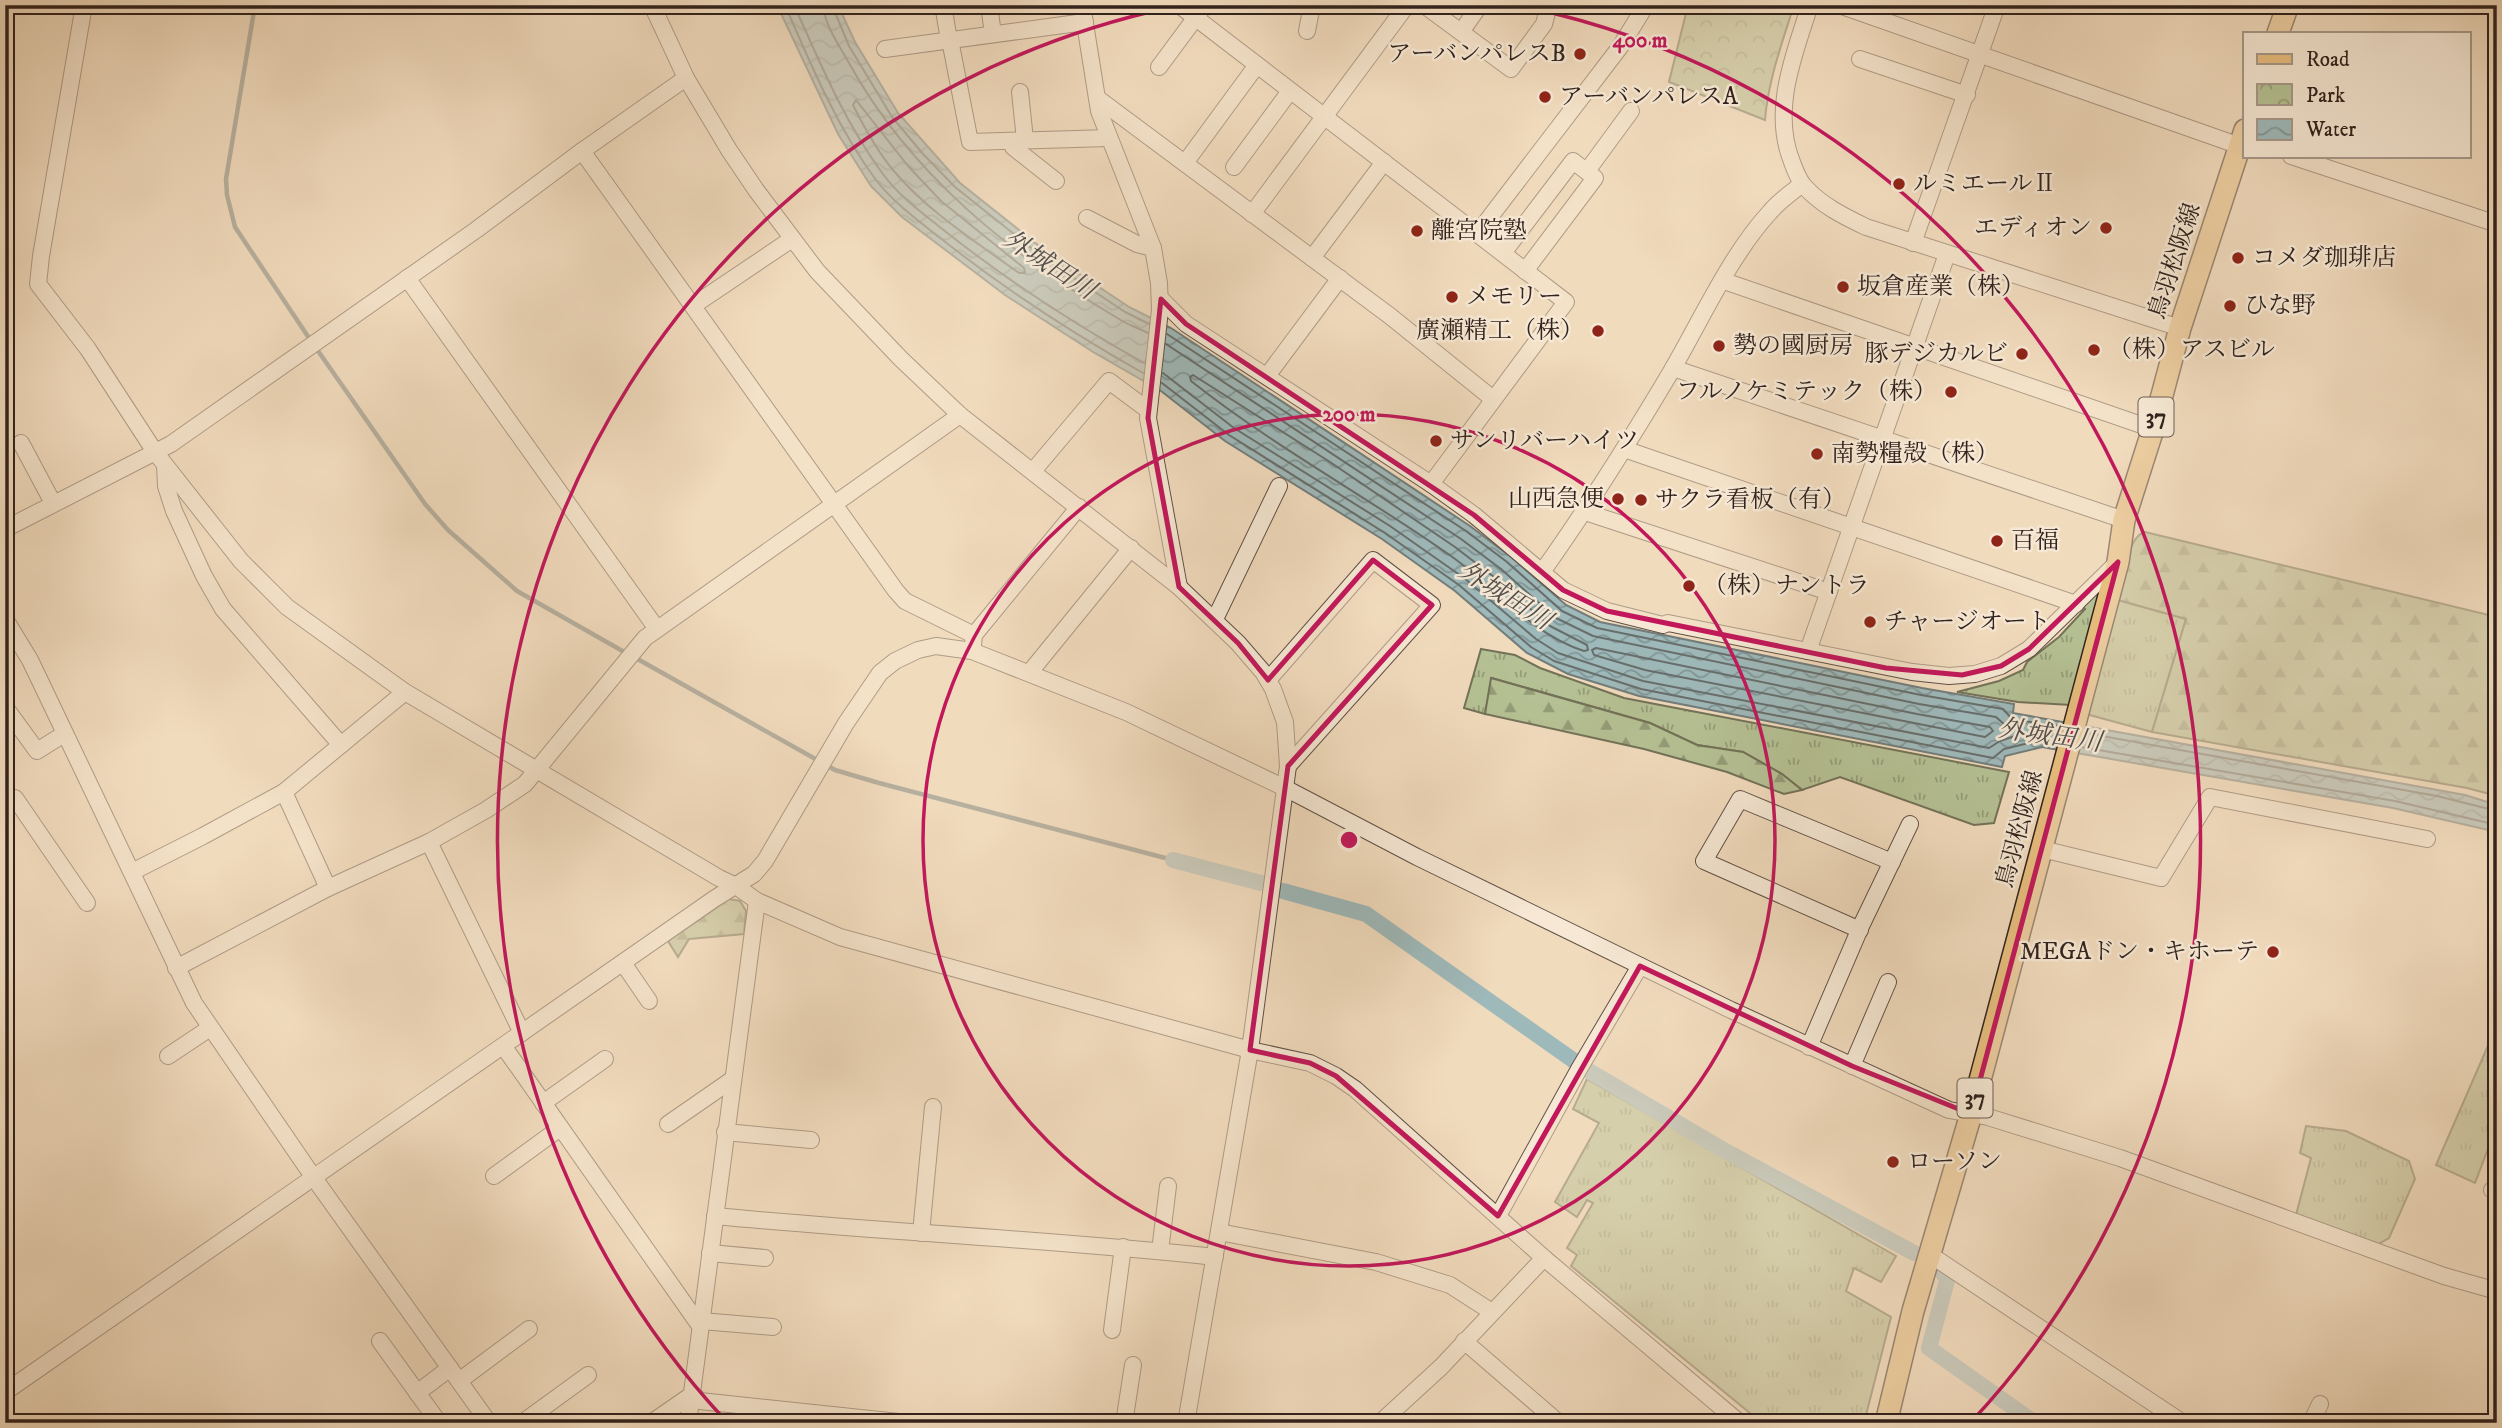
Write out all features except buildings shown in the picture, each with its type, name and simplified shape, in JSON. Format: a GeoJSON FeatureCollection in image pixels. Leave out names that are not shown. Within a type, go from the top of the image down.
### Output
{"type":"FeatureCollection","features":[{"type":"Feature","properties":{"kind":"main road"},"geometry":{"type":"LineString","coordinates":[[2278,32],[2288,5]]}},
{"type":"Feature","properties":{"kind":"main road","name":"鳥羽松阪線"},"geometry":{"type":"LineString","coordinates":[[1886,1423],[1929,1254],[1971,1114],[2063,772],[2118,562],[2124,520],[2153,429],[2180,328],[2243,139]]}},
{"type":"Feature","properties":{"kind":"street"},"geometry":{"type":"LineString","coordinates":[[84,5],[38,284],[88,349],[165,466],[241,561],[287,607],[405,692],[736,886],[757,901],[819,930],[873,948],[1250,1050],[1310,1063],[1336,1076],[1355,1089],[1544,1258],[1740,1423]]}},
{"type":"Feature","properties":{"kind":"street"},"geometry":{"type":"LineString","coordinates":[[652,5],[686,78],[736,160],[817,271],[960,415],[1131,548],[1215,619],[1268,680],[1285,722],[1288,766],[1250,1050],[1186,1423]]}},
{"type":"Feature","properties":{"kind":"street"},"geometry":{"type":"LineString","coordinates":[[943,5],[970,142],[1109,138]]}},
{"type":"Feature","properties":{"kind":"street"},"geometry":{"type":"LineString","coordinates":[[989,5],[993,34]]}},
{"type":"Feature","properties":{"kind":"street"},"geometry":{"type":"LineString","coordinates":[[1082,5],[1099,111],[1153,248],[1161,304],[1148,406],[1179,587]]}},
{"type":"Feature","properties":{"kind":"street"},"geometry":{"type":"LineString","coordinates":[[1179,5],[1200,12],[1257,65],[1566,302],[1431,484]]}},
{"type":"Feature","properties":{"kind":"street"},"geometry":{"type":"LineString","coordinates":[[1307,31],[1312,5]]}},
{"type":"Feature","properties":{"kind":"street"},"geometry":{"type":"LineString","coordinates":[[1252,214],[1407,5]]}},
{"type":"Feature","properties":{"kind":"street"},"geometry":{"type":"LineString","coordinates":[[1424,5],[1511,69],[1544,24],[1549,5]]}},
{"type":"Feature","properties":{"kind":"street"},"geometry":{"type":"LineString","coordinates":[[1461,32],[1480,5]]}},
{"type":"Feature","properties":{"kind":"street"},"geometry":{"type":"LineString","coordinates":[[1477,234],[1620,47],[1646,5]]}},
{"type":"Feature","properties":{"kind":"street"},"geometry":{"type":"LineString","coordinates":[[1810,5],[1793,57],[1783,120],[1789,154],[1802,184],[1823,204],[1866,227],[2180,328]]}},
{"type":"Feature","properties":{"kind":"street"},"geometry":{"type":"LineString","coordinates":[[1839,5],[1979,55],[2243,139]]}},
{"type":"Feature","properties":{"kind":"street"},"geometry":{"type":"LineString","coordinates":[[1913,243],[1997,5]]}},
{"type":"Feature","properties":{"kind":"street"},"geometry":{"type":"LineString","coordinates":[[1159,67],[1200,12]]}},
{"type":"Feature","properties":{"kind":"street"},"geometry":{"type":"LineString","coordinates":[[885,49],[1085,22]]}},
{"type":"Feature","properties":{"kind":"street"},"geometry":{"type":"LineString","coordinates":[[1860,58],[1967,95]]}},
{"type":"Feature","properties":{"kind":"street"},"geometry":{"type":"LineString","coordinates":[[1185,163],[1257,65]]}},
{"type":"Feature","properties":{"kind":"street"},"geometry":{"type":"LineString","coordinates":[[5,528],[171,444],[686,78]]}},
{"type":"Feature","properties":{"kind":"street"},"geometry":{"type":"LineString","coordinates":[[1234,167],[1290,91]]}},
{"type":"Feature","properties":{"kind":"street"},"geometry":{"type":"LineString","coordinates":[[1020,92],[1018,140],[1013,147],[1056,181]]}},
{"type":"Feature","properties":{"kind":"street"},"geometry":{"type":"LineString","coordinates":[[1097,98],[1340,278],[1493,399]]}},
{"type":"Feature","properties":{"kind":"street"},"geometry":{"type":"LineString","coordinates":[[1587,171],[1631,111]]}},
{"type":"Feature","properties":{"kind":"street"},"geometry":{"type":"LineString","coordinates":[[582,151],[905,601],[973,643],[1030,672],[1126,712],[1285,788],[1640,966],[1949,1110],[1989,1117],[2120,1157],[2444,1276],[2497,1291]]}},
{"type":"Feature","properties":{"kind":"street"},"geometry":{"type":"LineString","coordinates":[[2297,158],[2497,224]]}},
{"type":"Feature","properties":{"kind":"street"},"geometry":{"type":"LineString","coordinates":[[1503,253],[1573,161],[1587,171],[1595,178],[1525,271]]}},
{"type":"Feature","properties":{"kind":"street"},"geometry":{"type":"LineString","coordinates":[[1312,258],[1384,162]]}},
{"type":"Feature","properties":{"kind":"street"},"geometry":{"type":"LineString","coordinates":[[1542,572],[1585,512],[1765,217],[1802,184]]}},
{"type":"Feature","properties":{"kind":"street"},"geometry":{"type":"LineString","coordinates":[[1087,218],[1137,244],[1153,248]]}},
{"type":"Feature","properties":{"kind":"street"},"geometry":{"type":"LineString","coordinates":[[694,305],[792,239]]}},
{"type":"Feature","properties":{"kind":"street"},"geometry":{"type":"LineString","coordinates":[[1808,651],[1947,254]]}},
{"type":"Feature","properties":{"kind":"street"},"geometry":{"type":"LineString","coordinates":[[407,278],[657,629]]}},
{"type":"Feature","properties":{"kind":"street"},"geometry":{"type":"LineString","coordinates":[[1267,376],[1340,278]]}},
{"type":"Feature","properties":{"kind":"street"},"geometry":{"type":"LineString","coordinates":[[1724,281],[2153,429]]}},
{"type":"Feature","properties":{"kind":"street"},"geometry":{"type":"LineString","coordinates":[[1161,304],[1186,324],[1431,484],[1474,515],[1563,590],[1607,611],[1663,625],[1668,623],[1921,673],[1949,676],[1975,674],[2001,666],[2029,649],[2118,562]]}},
{"type":"Feature","properties":{"kind":"street"},"geometry":{"type":"LineString","coordinates":[[1673,368],[2124,520]]}},
{"type":"Feature","properties":{"kind":"street"},"geometry":{"type":"LineString","coordinates":[[1033,471],[1109,381],[1148,406]]}},
{"type":"Feature","properties":{"kind":"street"},"geometry":{"type":"LineString","coordinates":[[176,968],[328,888],[429,842],[525,784],[625,661],[657,629],[835,506],[960,415]]}},
{"type":"Feature","properties":{"kind":"street"},"geometry":{"type":"LineString","coordinates":[[21,443],[53,503]]}},
{"type":"Feature","properties":{"kind":"street"},"geometry":{"type":"LineString","coordinates":[[1624,449],[2076,604]]}},
{"type":"Feature","properties":{"kind":"street"},"geometry":{"type":"LineString","coordinates":[[165,466],[166,486],[174,511],[204,576],[223,609],[341,745]]}},
{"type":"Feature","properties":{"kind":"street"},"geometry":{"type":"LineString","coordinates":[[1215,619],[1279,486]]}},
{"type":"Feature","properties":{"kind":"street"},"geometry":{"type":"LineString","coordinates":[[5,1392],[754,874],[765,861],[880,673],[895,661],[918,650],[973,643],[1079,507]]}},
{"type":"Feature","properties":{"kind":"street"},"geometry":{"type":"LineString","coordinates":[[1585,512],[1829,592]]}},
{"type":"Feature","properties":{"kind":"street"},"geometry":{"type":"LineString","coordinates":[[1030,672],[1131,548]]}},
{"type":"Feature","properties":{"kind":"street"},"geometry":{"type":"LineString","coordinates":[[1268,680],[1373,560],[1432,605],[1288,766]]}},
{"type":"Feature","properties":{"kind":"street"},"geometry":{"type":"LineString","coordinates":[[5,618],[20,642],[176,968],[210,1028],[489,1423]]}},
{"type":"Feature","properties":{"kind":"street"},"geometry":{"type":"LineString","coordinates":[[132,872],[284,792],[405,692]]}},
{"type":"Feature","properties":{"kind":"street"},"geometry":{"type":"LineString","coordinates":[[5,706],[37,751],[64,734]]}},
{"type":"Feature","properties":{"kind":"street"},"geometry":{"type":"LineString","coordinates":[[284,792],[328,888]]}},
{"type":"Feature","properties":{"kind":"street"},"geometry":{"type":"LineString","coordinates":[[2042,849],[2161,878],[2210,797],[2427,839]]}},
{"type":"Feature","properties":{"kind":"street"},"geometry":{"type":"LineString","coordinates":[[15,798],[87,903]]}},
{"type":"Feature","properties":{"kind":"street"},"geometry":{"type":"LineString","coordinates":[[1860,930],[1704,861],[1740,799],[1892,863]]}},
{"type":"Feature","properties":{"kind":"street"},"geometry":{"type":"LineString","coordinates":[[1809,1047],[1910,824]]}},
{"type":"Feature","properties":{"kind":"street"},"geometry":{"type":"LineString","coordinates":[[429,842],[522,1033]]}},
{"type":"Feature","properties":{"kind":"street"},"geometry":{"type":"LineString","coordinates":[[688,1423],[757,901]]}},
{"type":"Feature","properties":{"kind":"street"},"geometry":{"type":"LineString","coordinates":[[623,963],[649,1001]]}},
{"type":"Feature","properties":{"kind":"street"},"geometry":{"type":"LineString","coordinates":[[1498,1216],[1640,966]]}},
{"type":"Feature","properties":{"kind":"street"},"geometry":{"type":"LineString","coordinates":[[1852,1066],[1888,982]]}},
{"type":"Feature","properties":{"kind":"street"},"geometry":{"type":"LineString","coordinates":[[167,1056],[210,1028]]}},
{"type":"Feature","properties":{"kind":"street"},"geometry":{"type":"LineString","coordinates":[[504,1047],[701,1324]]}},
{"type":"Feature","properties":{"kind":"street"},"geometry":{"type":"LineString","coordinates":[[542,1103],[605,1059]]}},
{"type":"Feature","properties":{"kind":"street"},"geometry":{"type":"LineString","coordinates":[[668,1124],[733,1079]]}},
{"type":"Feature","properties":{"kind":"street"},"geometry":{"type":"LineString","coordinates":[[921,1233],[933,1107]]}},
{"type":"Feature","properties":{"kind":"street"},"geometry":{"type":"LineString","coordinates":[[494,1176],[560,1128]]}},
{"type":"Feature","properties":{"kind":"street"},"geometry":{"type":"LineString","coordinates":[[725,1132],[811,1140]]}},
{"type":"Feature","properties":{"kind":"street"},"geometry":{"type":"LineString","coordinates":[[1160,1251],[1168,1186]]}},
{"type":"Feature","properties":{"kind":"street"},"geometry":{"type":"LineString","coordinates":[[715,1216],[828,1227],[1123,1247],[1215,1257]]}},
{"type":"Feature","properties":{"kind":"street"},"geometry":{"type":"LineString","coordinates":[[1219,1232],[1388,1266],[1450,1284],[1492,1312]]}},
{"type":"Feature","properties":{"kind":"street"},"geometry":{"type":"LineString","coordinates":[[1112,1331],[1123,1247]]}},
{"type":"Feature","properties":{"kind":"street"},"geometry":{"type":"LineString","coordinates":[[710,1253],[765,1258]]}},
{"type":"Feature","properties":{"kind":"street"},"geometry":{"type":"LineString","coordinates":[[1929,1254],[2183,1423]]}},
{"type":"Feature","properties":{"kind":"street"},"geometry":{"type":"LineString","coordinates":[[1380,1423],[1441,1367],[1544,1258]]}},
{"type":"Feature","properties":{"kind":"street"},"geometry":{"type":"LineString","coordinates":[[701,1324],[773,1327]]}},
{"type":"Feature","properties":{"kind":"street"},"geometry":{"type":"LineString","coordinates":[[417,1392],[455,1375],[529,1329]]}},
{"type":"Feature","properties":{"kind":"street"},"geometry":{"type":"LineString","coordinates":[[380,1341],[439,1423]]}},
{"type":"Feature","properties":{"kind":"street"},"geometry":{"type":"LineString","coordinates":[[1464,1341],[1559,1423]]}},
{"type":"Feature","properties":{"kind":"street"},"geometry":{"type":"LineString","coordinates":[[1124,1423],[1133,1365]]}},
{"type":"Feature","properties":{"kind":"street"},"geometry":{"type":"LineString","coordinates":[[522,1423],[588,1375]]}},
{"type":"Feature","properties":{"kind":"street"},"geometry":{"type":"LineString","coordinates":[[651,1423],[692,1394]]}},
{"type":"Feature","properties":{"kind":"street"},"geometry":{"type":"LineString","coordinates":[[692,1394],[700,1401],[908,1423]]}},
{"type":"Feature","properties":{"kind":"street"},"geometry":{"type":"LineString","coordinates":[[2311,1423],[2320,1404]]}},
{"type":"Feature","properties":{"kind":"highlighted area"},"geometry":{"type":"Polygon","coordinates":[[[1161,299],[1186,324],[1474,515],[1563,590],[1607,611],[1886,668],[1962,675],[2001,666],[2029,649],[2118,562],[1971,1114],[1852,1066],[1640,966],[1498,1216],[1336,1076],[1310,1063],[1250,1050],[1288,766],[1432,605],[1373,560],[1268,680],[1238,643],[1179,587],[1148,418],[1161,299]]]}},
{"type":"Feature","properties":{"kind":"green space"},"geometry":{"type":"Polygon","coordinates":[[[1688,5],[1794,5],[1772,76],[1765,120],[1669,82],[1688,5]]]}},
{"type":"Feature","properties":{"kind":"green space"},"geometry":{"type":"Polygon","coordinates":[[[2145,532],[2497,617],[2497,796],[2467,788],[2152,732],[2186,619],[2118,600],[2130,551],[2139,535],[2145,532]]]}},
{"type":"Feature","properties":{"kind":"green space"},"geometry":{"type":"Polygon","coordinates":[[[2102,583],[2071,705],[2018,702],[1957,692],[1999,681],[2023,670],[2027,662],[2059,637],[2085,609],[2080,604],[2102,583]]]}},
{"type":"Feature","properties":{"kind":"green space"},"geometry":{"type":"Polygon","coordinates":[[[2118,600],[2186,619],[2152,732],[2086,714],[2118,600]]]}},
{"type":"Feature","properties":{"kind":"green space"},"geometry":{"type":"Polygon","coordinates":[[[1481,649],[1515,655],[1540,668],[1624,698],[2009,772],[1994,823],[1974,825],[1840,777],[1802,790],[1782,774],[1743,752],[1697,745],[1650,723],[1492,678],[1485,714],[1464,708],[1481,649]]]}},
{"type":"Feature","properties":{"kind":"green space"},"geometry":{"type":"Polygon","coordinates":[[[1491,678],[1650,723],[1697,745],[1743,752],[1782,774],[1802,790],[1784,794],[1727,772],[1644,749],[1485,714],[1491,678]]]}},
{"type":"Feature","properties":{"kind":"green space"},"geometry":{"type":"Polygon","coordinates":[[[729,899],[740,901],[746,911],[744,934],[689,939],[678,957],[668,941],[729,899]]]}},
{"type":"Feature","properties":{"kind":"green space"},"geometry":{"type":"Polygon","coordinates":[[[2497,1025],[2497,1125],[2475,1183],[2436,1165],[2497,1025]]]}},
{"type":"Feature","properties":{"kind":"green space"},"geometry":{"type":"Polygon","coordinates":[[[1587,1079],[1896,1256],[1881,1282],[1854,1268],[1846,1291],[1891,1317],[1864,1423],[1762,1423],[1571,1266],[1577,1255],[1567,1248],[1593,1203],[1587,1200],[1577,1217],[1555,1202],[1599,1123],[1573,1109],[1587,1079]]]}},
{"type":"Feature","properties":{"kind":"green space"},"geometry":{"type":"Polygon","coordinates":[[[2306,1126],[2346,1131],[2409,1161],[2415,1179],[2389,1238],[2377,1245],[2296,1215],[2311,1158],[2300,1153],[2306,1126]]]}},
{"type":"Feature","properties":{"kind":"water","name":"外城田川"},"geometry":{"type":"Polygon","coordinates":[[[777,5],[838,5],[855,42],[898,113],[960,183],[1048,253],[1129,307],[1171,328],[1470,526],[1511,557],[1566,605],[1600,622],[1922,688],[2014,704],[2013,713],[2465,795],[2497,805],[2497,832],[2393,808],[2042,747],[2005,756],[2002,767],[1639,696],[1568,674],[1527,653],[1455,591],[1382,539],[1225,441],[1161,391],[1093,352],[1005,295],[902,217],[871,186],[838,134],[777,5]]]}},
{"type":"Feature","properties":{"kind":"waterway"},"geometry":{"type":"LineString","coordinates":[[255,5],[226,179],[227,195],[235,227],[311,341]]}},
{"type":"Feature","properties":{"kind":"waterway"},"geometry":{"type":"LineString","coordinates":[[316,348],[425,504],[448,530],[517,591],[626,653]]}},
{"type":"Feature","properties":{"kind":"waterway"},"geometry":{"type":"LineString","coordinates":[[634,657],[819,761]]}},
{"type":"Feature","properties":{"kind":"waterway"},"geometry":{"type":"LineString","coordinates":[[826,765],[879,783],[1173,860]]}},
{"type":"Feature","properties":{"kind":"waterway"},"geometry":{"type":"LineString","coordinates":[[1173,860],[1261,883]]}},
{"type":"Feature","properties":{"kind":"waterway"},"geometry":{"type":"LineString","coordinates":[[1283,891],[1366,914],[1587,1070],[1720,1148],[1914,1253]]}},
{"type":"Feature","properties":{"kind":"waterway"},"geometry":{"type":"LineString","coordinates":[[1944,1275],[1948,1277],[1929,1348],[2035,1423]]}},
{"type":"Feature","properties":{"kind":"place","name":"アーバンパレスB"},"geometry":{"type":"Point","coordinates":[1580,54]}},
{"type":"Feature","properties":{"kind":"place","name":"アーバンパレスA"},"geometry":{"type":"Point","coordinates":[1545,97]}},
{"type":"Feature","properties":{"kind":"place","name":"ルミエールⅡ"},"geometry":{"type":"Point","coordinates":[1899,184]}},
{"type":"Feature","properties":{"kind":"place","name":"エディオン"},"geometry":{"type":"Point","coordinates":[2106,228]}},
{"type":"Feature","properties":{"kind":"place","name":"離宮院塾"},"geometry":{"type":"Point","coordinates":[1417,231]}},
{"type":"Feature","properties":{"kind":"place","name":"コメダ珈琲店"},"geometry":{"type":"Point","coordinates":[2238,258]}},
{"type":"Feature","properties":{"kind":"place","name":"坂倉産業（株）"},"geometry":{"type":"Point","coordinates":[1843,287]}},
{"type":"Feature","properties":{"kind":"place","name":"メモリー"},"geometry":{"type":"Point","coordinates":[1452,297]}},
{"type":"Feature","properties":{"kind":"place","name":"ひな野"},"geometry":{"type":"Point","coordinates":[2230,306]}},
{"type":"Feature","properties":{"kind":"place","name":"廣瀬精工（株）"},"geometry":{"type":"Point","coordinates":[1598,331]}},
{"type":"Feature","properties":{"kind":"place","name":"勢の國厨房"},"geometry":{"type":"Point","coordinates":[1719,346]}},
{"type":"Feature","properties":{"kind":"place","name":"（株）アスビル"},"geometry":{"type":"Point","coordinates":[2094,350]}},
{"type":"Feature","properties":{"kind":"place","name":"豚デジカルビ"},"geometry":{"type":"Point","coordinates":[2022,354]}},
{"type":"Feature","properties":{"kind":"place","name":"フルノケミテック（株）"},"geometry":{"type":"Point","coordinates":[1951,392]}},
{"type":"Feature","properties":{"kind":"place","name":"サンリバーハイツ"},"geometry":{"type":"Point","coordinates":[1436,441]}},
{"type":"Feature","properties":{"kind":"place","name":"南勢糧殻（株）"},"geometry":{"type":"Point","coordinates":[1817,454]}},
{"type":"Feature","properties":{"kind":"place","name":"山西急便"},"geometry":{"type":"Point","coordinates":[1618,499]}},
{"type":"Feature","properties":{"kind":"place","name":"サクラ看板（有）"},"geometry":{"type":"Point","coordinates":[1641,500]}},
{"type":"Feature","properties":{"kind":"place","name":"百福"},"geometry":{"type":"Point","coordinates":[1997,541]}},
{"type":"Feature","properties":{"kind":"place","name":"（株）ナントラ"},"geometry":{"type":"Point","coordinates":[1689,586]}},
{"type":"Feature","properties":{"kind":"place","name":"チャージオート"},"geometry":{"type":"Point","coordinates":[1870,622]}},
{"type":"Feature","properties":{"kind":"place","name":"MEGAドン・キホーテ"},"geometry":{"type":"Point","coordinates":[2273,952]}},
{"type":"Feature","properties":{"kind":"place","name":"ローソン"},"geometry":{"type":"Point","coordinates":[1893,1162]}}]}
